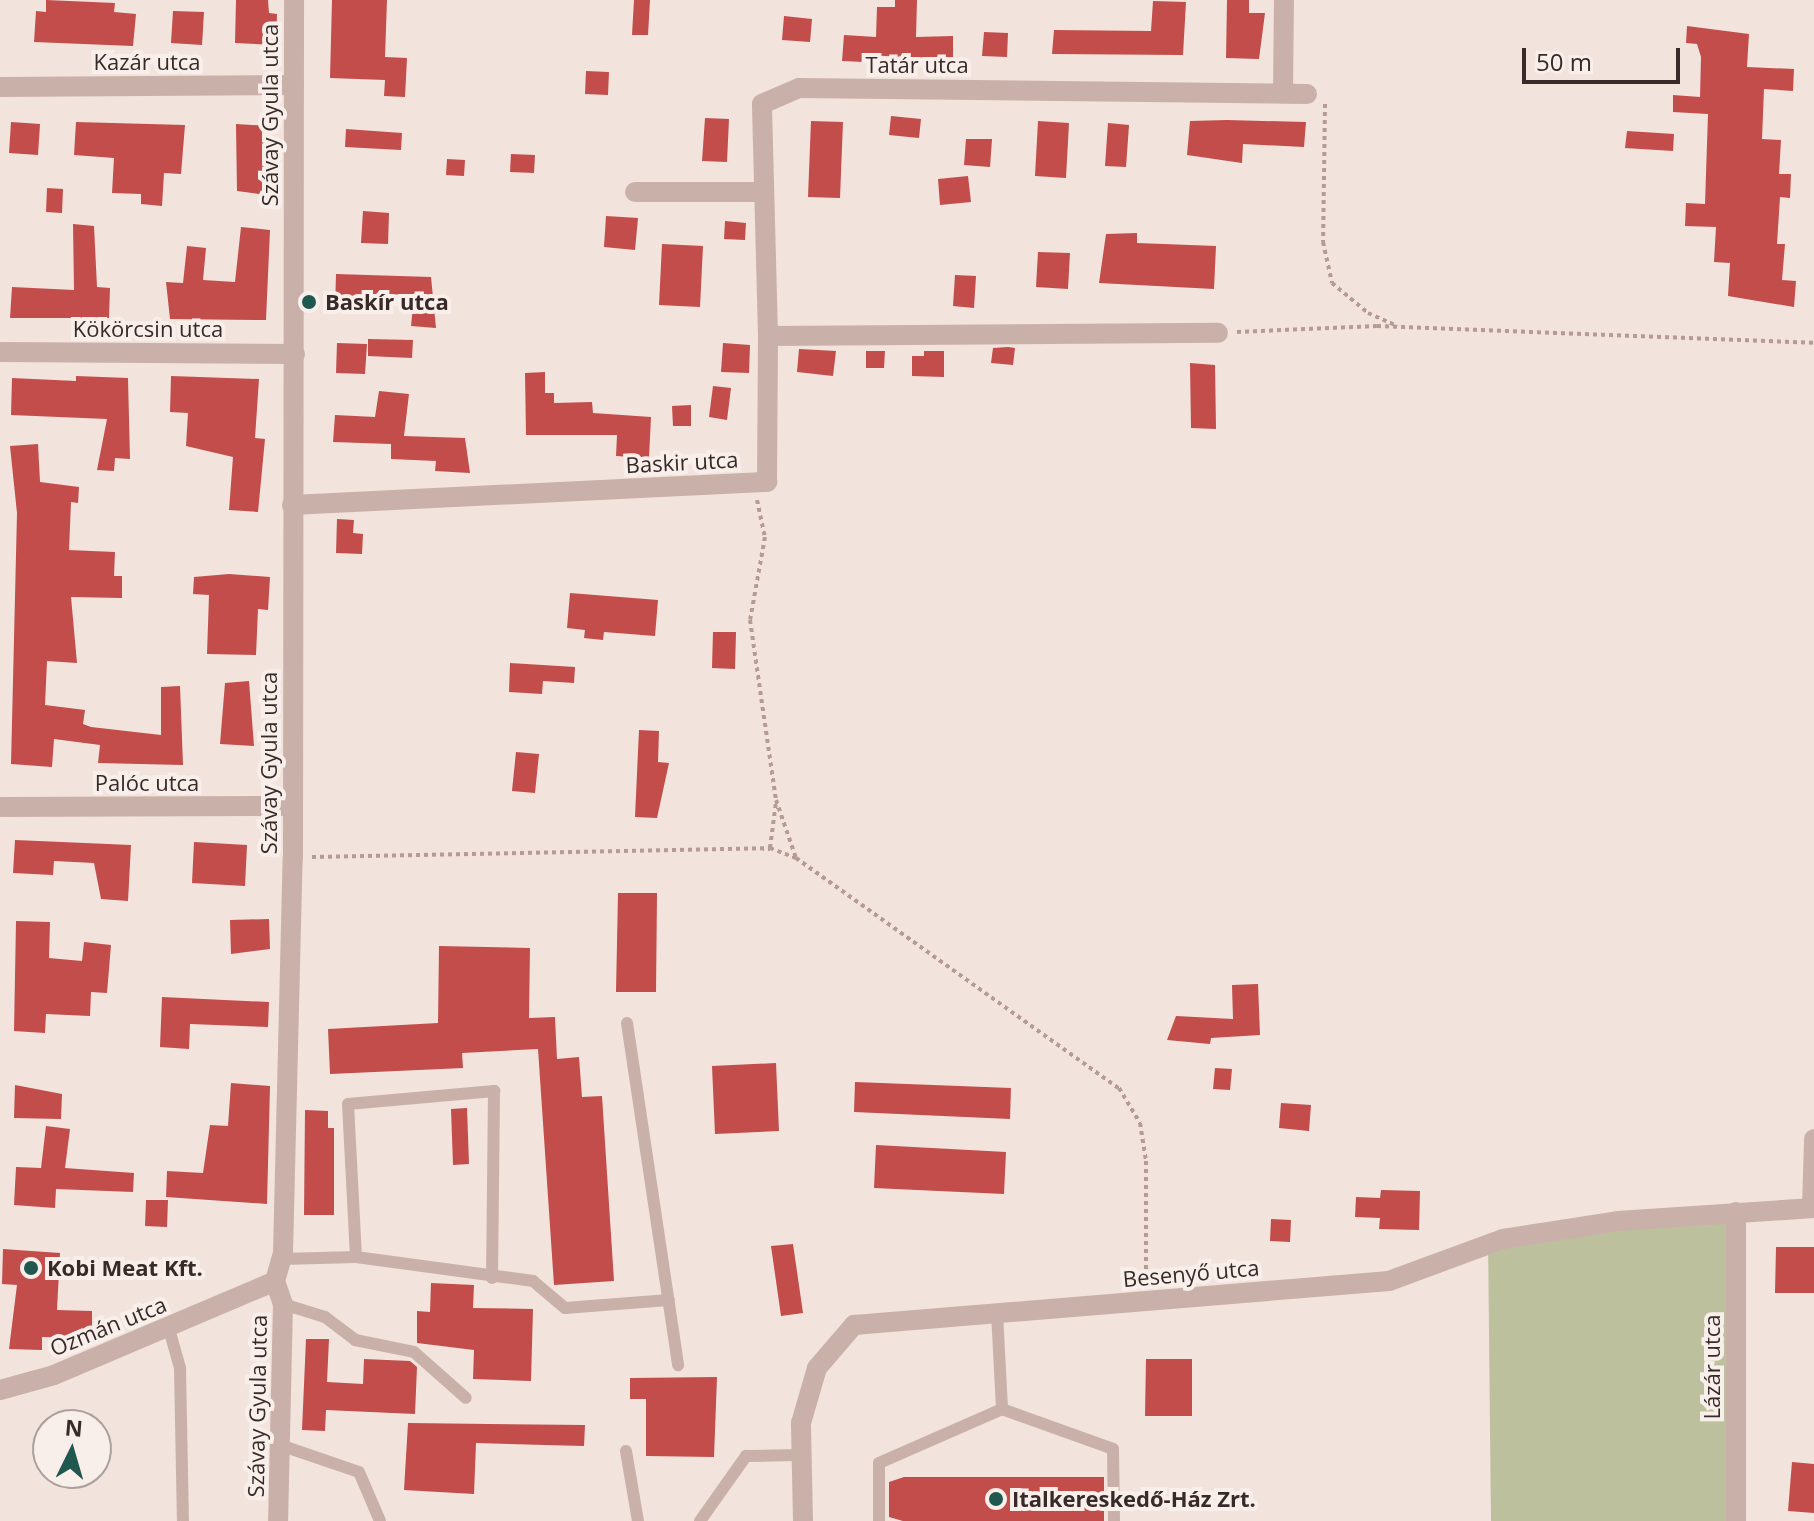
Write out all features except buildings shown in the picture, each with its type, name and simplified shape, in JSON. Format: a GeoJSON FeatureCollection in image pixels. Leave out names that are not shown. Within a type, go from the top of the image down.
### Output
{"type":"FeatureCollection","features":[{"type":"Feature","properties":{"kind":"street","name":"Szávay Gyula utca"},"geometry":{"type":"LineString","coordinates":[[278,1521],[283,1304],[275,1281],[282,1259],[293,857],[294,0]]}},
{"type":"Feature","properties":{"kind":"street"},"geometry":{"type":"LineString","coordinates":[[1283,92],[1284,0]]}},
{"type":"Feature","properties":{"kind":"street","name":"Kazár utca"},"geometry":{"type":"LineString","coordinates":[[0,87],[294,85]]}},
{"type":"Feature","properties":{"kind":"street","name":"Tatár utca"},"geometry":{"type":"LineString","coordinates":[[768,336],[762,104],[799,88],[1307,94]]}},
{"type":"Feature","properties":{"kind":"street"},"geometry":{"type":"LineString","coordinates":[[635,192],[764,192]]}},
{"type":"Feature","properties":{"kind":"street"},"geometry":{"type":"LineString","coordinates":[[768,336],[1218,333]]}},
{"type":"Feature","properties":{"kind":"street","name":"Baskir utca"},"geometry":{"type":"LineString","coordinates":[[292,505],[767,482],[768,336]]}},
{"type":"Feature","properties":{"kind":"street","name":"Kökörcsin utca"},"geometry":{"type":"LineString","coordinates":[[0,352],[295,354]]}},
{"type":"Feature","properties":{"kind":"street","name":"Palóc utca"},"geometry":{"type":"LineString","coordinates":[[0,807],[293,806]]}},
{"type":"Feature","properties":{"kind":"street"},"geometry":{"type":"LineString","coordinates":[[1813,1208],[1814,1139]]}},
{"type":"Feature","properties":{"kind":"street","name":"Besenyő utca"},"geometry":{"type":"LineString","coordinates":[[803,1521],[798,1455],[817,1368],[854,1325],[1389,1281],[1503,1239],[1618,1221],[1813,1208]]}},
{"type":"Feature","properties":{"kind":"street","name":"Lázár utca"},"geometry":{"type":"LineString","coordinates":[[1736,1212],[1736,1521]]}},
{"type":"Feature","properties":{"kind":"street","name":"Ozmán utca"},"geometry":{"type":"LineString","coordinates":[[0,1390],[169,1329],[275,1281]]}},
{"type":"Feature","properties":{"kind":"lane"},"geometry":{"type":"LineString","coordinates":[[627,1023],[678,1365]]}},
{"type":"Feature","properties":{"kind":"lane"},"geometry":{"type":"LineString","coordinates":[[356,1257],[348,1104],[494,1091],[492,1278]]}},
{"type":"Feature","properties":{"kind":"lane"},"geometry":{"type":"LineString","coordinates":[[282,1259],[356,1257],[492,1278],[533,1281],[565,1308],[669,1300]]}},
{"type":"Feature","properties":{"kind":"lane"},"geometry":{"type":"LineString","coordinates":[[283,1304],[325,1317],[355,1340],[414,1352],[466,1398]]}},
{"type":"Feature","properties":{"kind":"lane"},"geometry":{"type":"LineString","coordinates":[[997,1313],[1002,1409]]}},
{"type":"Feature","properties":{"kind":"lane"},"geometry":{"type":"LineString","coordinates":[[169,1329],[180,1368],[183,1521]]}},
{"type":"Feature","properties":{"kind":"lane"},"geometry":{"type":"LineString","coordinates":[[879,1521],[879,1463],[1002,1409],[1113,1449],[1114,1521]]}},
{"type":"Feature","properties":{"kind":"lane"},"geometry":{"type":"LineString","coordinates":[[280,1445],[359,1472],[380,1521]]}},
{"type":"Feature","properties":{"kind":"lane"},"geometry":{"type":"LineString","coordinates":[[626,1451],[638,1521]]}},
{"type":"Feature","properties":{"kind":"lane"},"geometry":{"type":"LineString","coordinates":[[700,1521],[746,1456],[798,1455]]}},
{"type":"Feature","properties":{"kind":"path"},"geometry":{"type":"LineString","coordinates":[[1307,94],[1325,100],[1323,242],[1332,283],[1368,313],[1401,327]]}},
{"type":"Feature","properties":{"kind":"path"},"geometry":{"type":"LineString","coordinates":[[1218,333],[1401,327],[1814,343]]}},
{"type":"Feature","properties":{"kind":"path"},"geometry":{"type":"LineString","coordinates":[[753,483],[765,537],[750,620],[776,800],[796,858]]}},
{"type":"Feature","properties":{"kind":"path"},"geometry":{"type":"LineString","coordinates":[[770,848],[776,800]]}},
{"type":"Feature","properties":{"kind":"path"},"geometry":{"type":"LineString","coordinates":[[293,857],[770,848],[796,858],[1119,1088],[1140,1123],[1146,1161],[1146,1300]]}},
{"type":"Feature","properties":{"kind":"green space"},"geometry":{"type":"Polygon","coordinates":[[[1731,1223],[1730,1521],[1491,1521],[1488,1236],[1731,1223]]]}},
{"type":"Feature","properties":{"kind":"place","name":"Baskír utca"},"geometry":{"type":"Point","coordinates":[309,302]}},
{"type":"Feature","properties":{"kind":"place","name":"Kobi Meat Kft."},"geometry":{"type":"Point","coordinates":[31,1268]}},
{"type":"Feature","properties":{"kind":"place","name":"Italkereskedő-Ház Zrt."},"geometry":{"type":"Point","coordinates":[996,1499]}}]}
